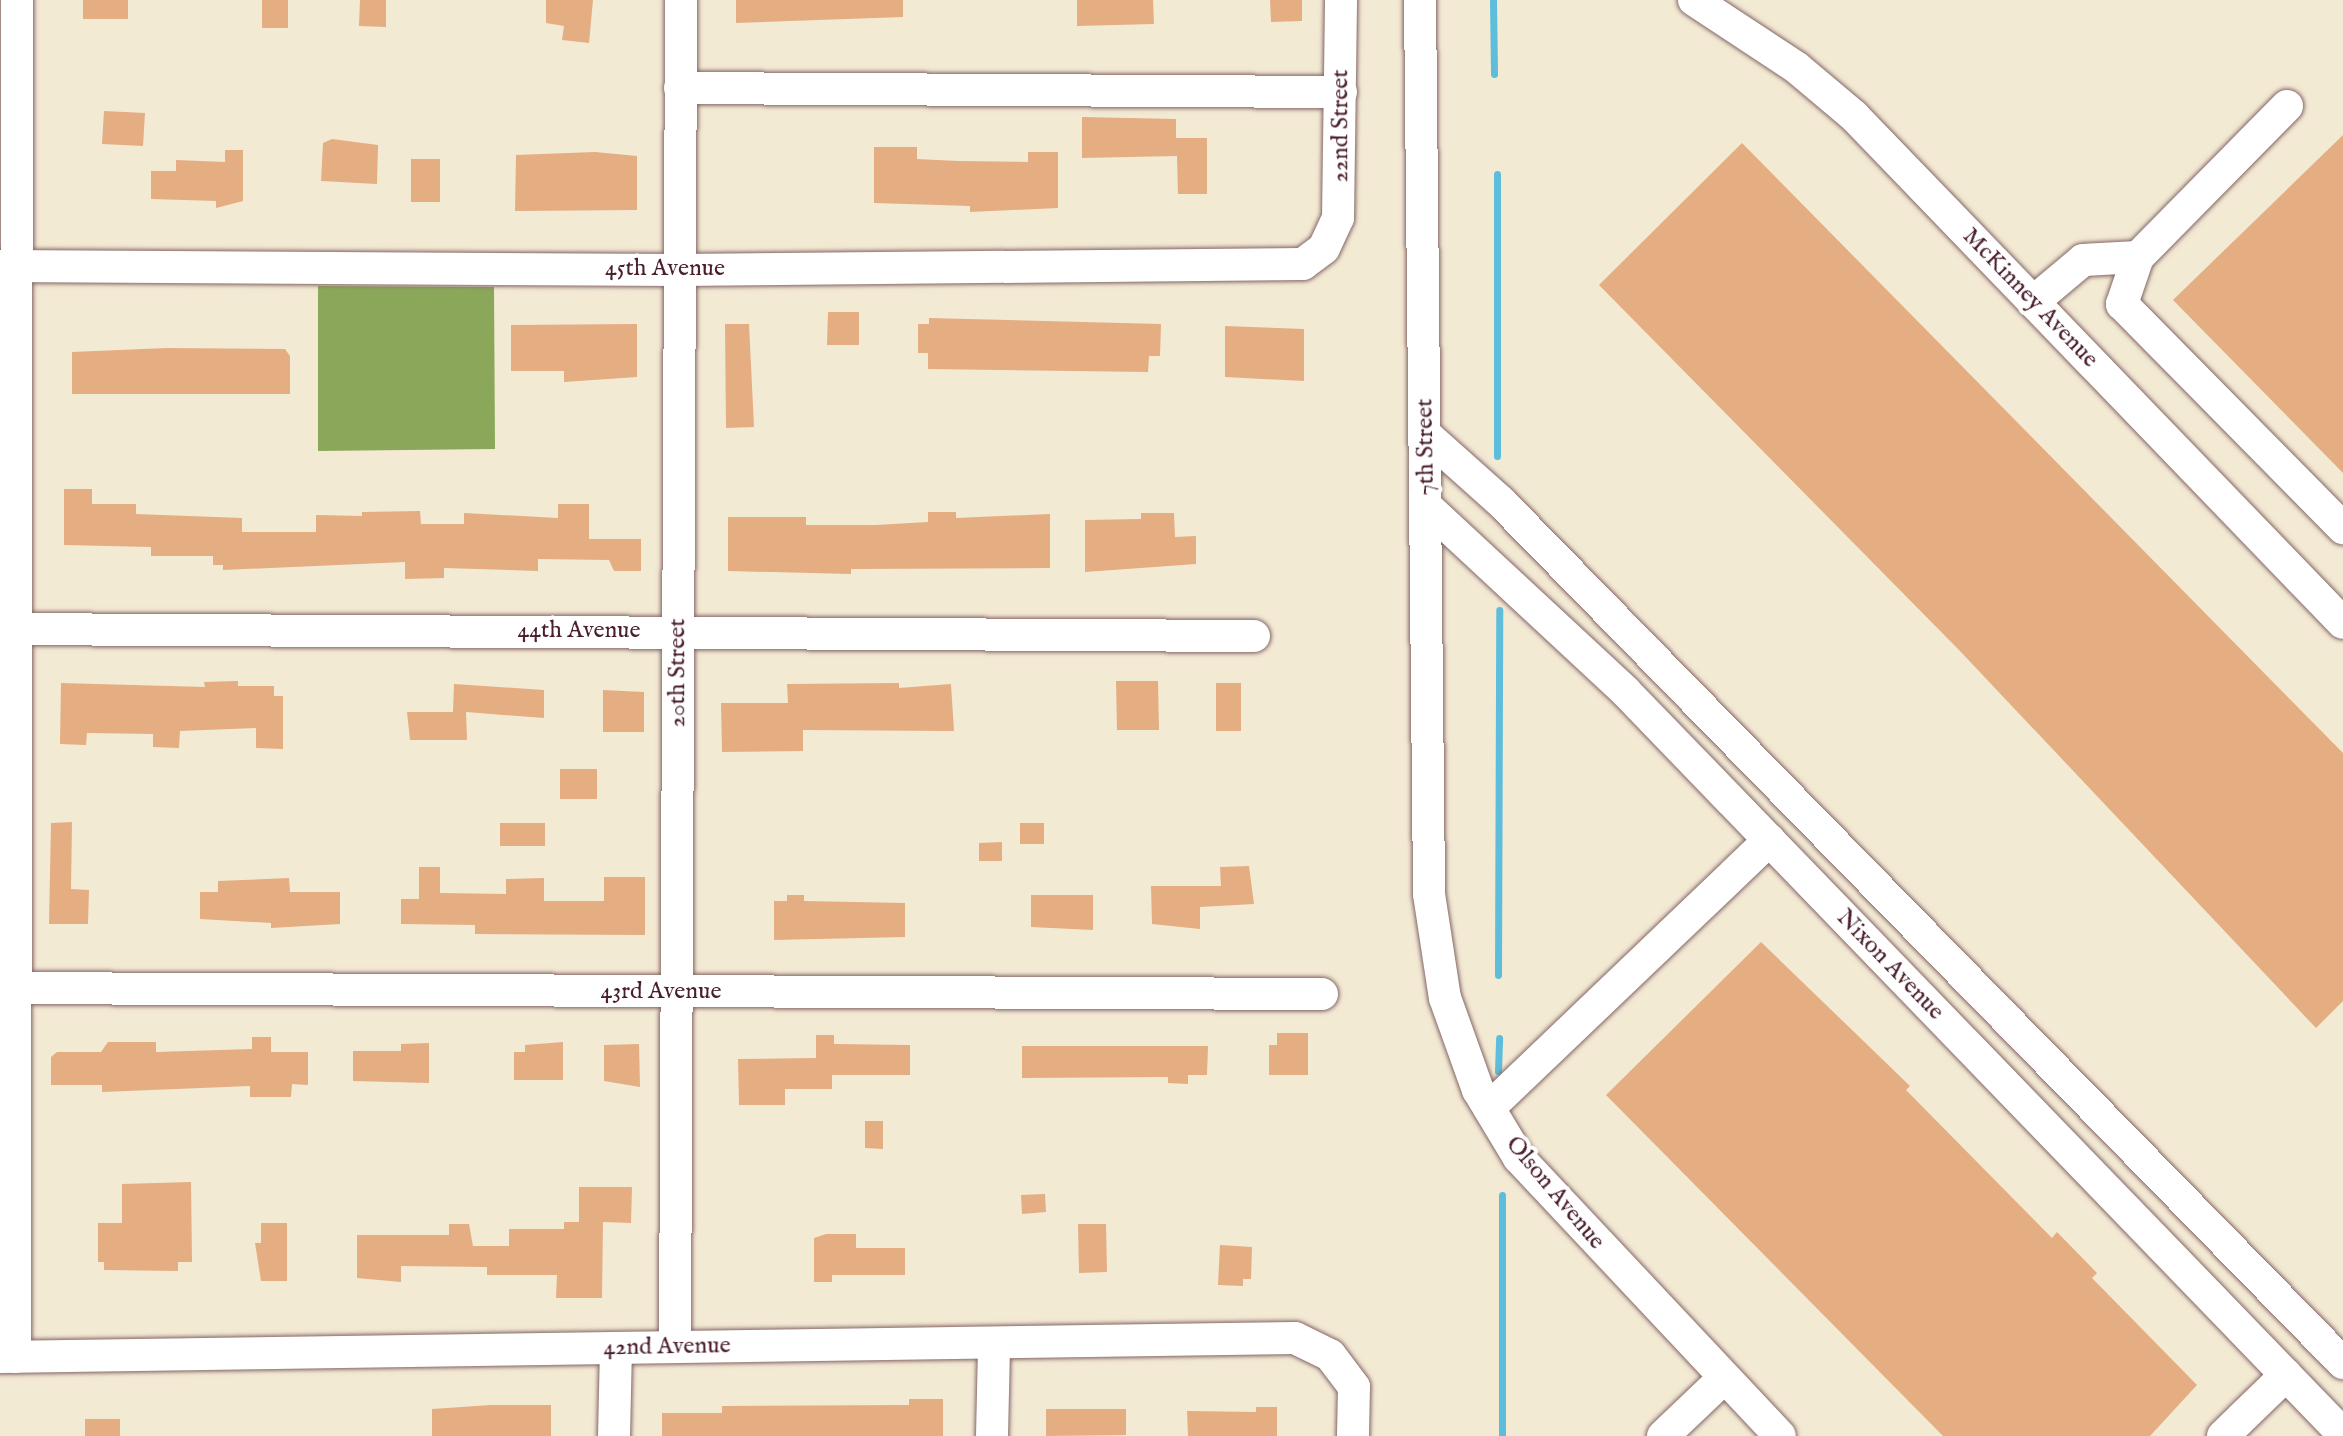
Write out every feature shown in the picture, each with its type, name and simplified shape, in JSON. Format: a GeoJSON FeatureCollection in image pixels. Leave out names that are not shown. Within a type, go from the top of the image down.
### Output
{"type":"FeatureCollection","features":[{"type":"Feature","properties":{"kind":"street"},"geometry":{"type":"LineString","coordinates":[[8,1357],[8,266],[17,0]]}},
{"type":"Feature","properties":{"kind":"street","name":"20th Street"},"geometry":{"type":"LineString","coordinates":[[675,1347],[681,0]]}},
{"type":"Feature","properties":{"kind":"street","name":"22nd Street"},"geometry":{"type":"LineString","coordinates":[[1324,248],[1338,218],[1341,0]]}},
{"type":"Feature","properties":{"kind":"street","name":"7th Street"},"geometry":{"type":"LineString","coordinates":[[1420,0],[1429,894]]}},
{"type":"Feature","properties":{"kind":"street","name":"McKinney Avenue"},"geometry":{"type":"LineString","coordinates":[[1694,0],[1797,68],[1854,116],[2343,623]]}},
{"type":"Feature","properties":{"kind":"street"},"geometry":{"type":"LineString","coordinates":[[680,88],[1341,92]]}},
{"type":"Feature","properties":{"kind":"street"},"geometry":{"type":"LineString","coordinates":[[2287,106],[2138,257],[2122,304],[2343,528]]}},
{"type":"Feature","properties":{"kind":"street","name":"45th Avenue"},"geometry":{"type":"LineString","coordinates":[[8,266],[679,270],[1288,267],[1316,258],[1324,248]]}},
{"type":"Feature","properties":{"kind":"street"},"geometry":{"type":"LineString","coordinates":[[2033,302],[2083,260],[2138,257]]}},
{"type":"Feature","properties":{"kind":"street"},"geometry":{"type":"LineString","coordinates":[[1425,434],[1500,501],[2343,1363]]}},
{"type":"Feature","properties":{"kind":"street","name":"Nixon Avenue"},"geometry":{"type":"LineString","coordinates":[[1426,506],[1625,691],[2343,1434]]}},
{"type":"Feature","properties":{"kind":"street","name":"44th Avenue"},"geometry":{"type":"LineString","coordinates":[[7,629],[1254,636]]}},
{"type":"Feature","properties":{"kind":"street"},"geometry":{"type":"LineString","coordinates":[[1489,1108],[1769,840]]}},
{"type":"Feature","properties":{"kind":"street","name":"Olson Avenue"},"geometry":{"type":"LineString","coordinates":[[1429,894],[1445,998],[1489,1108],[1519,1158],[1571,1219],[1780,1436]]}},
{"type":"Feature","properties":{"kind":"street","name":"43rd Avenue"},"geometry":{"type":"LineString","coordinates":[[8,988],[1322,994]]}},
{"type":"Feature","properties":{"kind":"street","name":"42nd Avenue"},"geometry":{"type":"LineString","coordinates":[[8,1357],[994,1345],[1295,1338],[1330,1355],[1354,1387],[1353,1436]]}},
{"type":"Feature","properties":{"kind":"street"},"geometry":{"type":"LineString","coordinates":[[992,1436],[994,1345]]}},
{"type":"Feature","properties":{"kind":"street"},"geometry":{"type":"LineString","coordinates":[[614,1436],[616,1348]]}},
{"type":"Feature","properties":{"kind":"street"},"geometry":{"type":"LineString","coordinates":[[2223,1436],[2286,1375]]}},
{"type":"Feature","properties":{"kind":"street"},"geometry":{"type":"LineString","coordinates":[[1663,1436],[1724,1378]]}},
{"type":"Feature","properties":{"kind":"green space"},"geometry":{"type":"Polygon","coordinates":[[[318,286],[494,287],[495,449],[318,451],[318,286]]]}},
{"type":"Feature","properties":{"kind":"building"},"geometry":{"type":"Polygon","coordinates":[[[83,0],[128,0],[128,19],[83,19],[83,0]]]}},
{"type":"Feature","properties":{"kind":"building"},"geometry":{"type":"Polygon","coordinates":[[[262,0],[288,0],[288,28],[262,28],[262,0]]]}},
{"type":"Feature","properties":{"kind":"building"},"geometry":{"type":"Polygon","coordinates":[[[360,0],[386,0],[386,27],[359,26],[360,0]]]}},
{"type":"Feature","properties":{"kind":"building"},"geometry":{"type":"Polygon","coordinates":[[[546,0],[593,0],[589,43],[562,40],[564,26],[546,23],[546,0]]]}},
{"type":"Feature","properties":{"kind":"building"},"geometry":{"type":"Polygon","coordinates":[[[736,0],[903,0],[903,17],[736,23],[736,0]]]}},
{"type":"Feature","properties":{"kind":"building"},"geometry":{"type":"Polygon","coordinates":[[[1077,0],[1153,0],[1154,24],[1077,26],[1077,0]]]}},
{"type":"Feature","properties":{"kind":"building"},"geometry":{"type":"Polygon","coordinates":[[[1270,0],[1302,0],[1302,21],[1271,22],[1270,0]]]}},
{"type":"Feature","properties":{"kind":"building"},"geometry":{"type":"Polygon","coordinates":[[[104,111],[145,113],[143,146],[102,144],[104,111]]]}},
{"type":"Feature","properties":{"kind":"building"},"geometry":{"type":"Polygon","coordinates":[[[1082,117],[1176,119],[1176,138],[1207,138],[1207,194],[1178,194],[1177,156],[1082,158],[1082,117]]]}},
{"type":"Feature","properties":{"kind":"building"},"geometry":{"type":"Polygon","coordinates":[[[2343,135],[2343,473],[2173,300],[2343,135]]]}},
{"type":"Feature","properties":{"kind":"building"},"geometry":{"type":"Polygon","coordinates":[[[332,139],[378,145],[377,184],[321,181],[323,143],[332,139]]]}},
{"type":"Feature","properties":{"kind":"building"},"geometry":{"type":"Polygon","coordinates":[[[1742,143],[2343,753],[2343,1001],[2316,1028],[1959,650],[1599,285],[1742,143]]]}},
{"type":"Feature","properties":{"kind":"building"},"geometry":{"type":"Polygon","coordinates":[[[874,147],[917,147],[917,159],[958,161],[1028,162],[1028,152],[1058,152],[1058,208],[970,212],[970,206],[874,203],[874,147]]]}},
{"type":"Feature","properties":{"kind":"building"},"geometry":{"type":"Polygon","coordinates":[[[225,150],[243,150],[243,201],[216,208],[216,201],[151,199],[151,171],[176,171],[176,160],[225,162],[225,150]]]}},
{"type":"Feature","properties":{"kind":"building"},"geometry":{"type":"Polygon","coordinates":[[[595,152],[637,156],[637,210],[515,211],[516,155],[595,152]]]}},
{"type":"Feature","properties":{"kind":"building"},"geometry":{"type":"Polygon","coordinates":[[[411,159],[440,159],[440,202],[411,202],[411,159]]]}},
{"type":"Feature","properties":{"kind":"building"},"geometry":{"type":"Polygon","coordinates":[[[828,312],[859,312],[859,345],[827,345],[828,312]]]}},
{"type":"Feature","properties":{"kind":"building"},"geometry":{"type":"Polygon","coordinates":[[[929,318],[1161,324],[1160,356],[1149,356],[1148,372],[928,369],[928,353],[918,353],[918,324],[929,324],[929,318]]]}},
{"type":"Feature","properties":{"kind":"building"},"geometry":{"type":"Polygon","coordinates":[[[637,324],[637,377],[564,382],[564,371],[511,371],[511,325],[637,324]]]}},
{"type":"Feature","properties":{"kind":"building"},"geometry":{"type":"Polygon","coordinates":[[[725,324],[749,324],[754,427],[726,428],[725,324]]]}},
{"type":"Feature","properties":{"kind":"building"},"geometry":{"type":"Polygon","coordinates":[[[1225,326],[1304,329],[1304,381],[1225,377],[1225,326]]]}},
{"type":"Feature","properties":{"kind":"building"},"geometry":{"type":"Polygon","coordinates":[[[167,348],[285,349],[290,356],[290,394],[72,394],[72,352],[167,348]]]}},
{"type":"Feature","properties":{"kind":"building"},"geometry":{"type":"Polygon","coordinates":[[[64,489],[92,489],[92,504],[136,504],[136,514],[242,518],[242,532],[316,532],[316,515],[362,516],[362,512],[420,511],[421,524],[464,524],[464,513],[558,518],[558,504],[589,504],[589,539],[641,539],[641,571],[614,571],[609,560],[538,559],[538,571],[444,568],[444,578],[405,579],[405,562],[223,570],[223,565],[213,565],[213,556],[151,556],[151,547],[64,545],[64,489]]]}},
{"type":"Feature","properties":{"kind":"building"},"geometry":{"type":"Polygon","coordinates":[[[928,512],[956,512],[956,518],[1050,514],[1050,568],[851,569],[851,574],[728,571],[728,517],[806,517],[806,525],[876,525],[928,522],[928,512]]]}},
{"type":"Feature","properties":{"kind":"building"},"geometry":{"type":"Polygon","coordinates":[[[1141,513],[1174,513],[1175,537],[1196,536],[1196,564],[1085,572],[1085,520],[1141,519],[1141,513]]]}},
{"type":"Feature","properties":{"kind":"building"},"geometry":{"type":"Polygon","coordinates":[[[238,681],[238,686],[274,686],[274,696],[283,696],[283,749],[256,748],[256,728],[180,731],[179,748],[153,747],[153,734],[87,733],[86,745],[60,744],[61,683],[205,687],[204,682],[238,681]]]}},
{"type":"Feature","properties":{"kind":"building"},"geometry":{"type":"Polygon","coordinates":[[[1116,681],[1158,681],[1159,730],[1117,730],[1116,681]]]}},
{"type":"Feature","properties":{"kind":"building"},"geometry":{"type":"Polygon","coordinates":[[[899,683],[899,688],[951,684],[954,731],[803,730],[803,751],[722,752],[721,703],[788,703],[787,684],[899,683]]]}},
{"type":"Feature","properties":{"kind":"building"},"geometry":{"type":"Polygon","coordinates":[[[1216,683],[1241,683],[1241,731],[1216,731],[1216,683]]]}},
{"type":"Feature","properties":{"kind":"building"},"geometry":{"type":"Polygon","coordinates":[[[454,684],[544,690],[544,718],[466,712],[467,740],[410,740],[407,712],[453,712],[454,684]]]}},
{"type":"Feature","properties":{"kind":"building"},"geometry":{"type":"Polygon","coordinates":[[[603,690],[644,692],[644,732],[603,732],[603,690]]]}},
{"type":"Feature","properties":{"kind":"building"},"geometry":{"type":"Polygon","coordinates":[[[560,769],[597,769],[597,799],[560,799],[560,769]]]}},
{"type":"Feature","properties":{"kind":"building"},"geometry":{"type":"Polygon","coordinates":[[[72,822],[71,889],[89,890],[88,924],[49,924],[51,823],[72,822]]]}},
{"type":"Feature","properties":{"kind":"building"},"geometry":{"type":"Polygon","coordinates":[[[500,823],[545,823],[545,846],[500,846],[500,823]]]}},
{"type":"Feature","properties":{"kind":"building"},"geometry":{"type":"Polygon","coordinates":[[[1020,823],[1044,823],[1044,844],[1020,844],[1020,823]]]}},
{"type":"Feature","properties":{"kind":"building"},"geometry":{"type":"Polygon","coordinates":[[[1002,842],[1002,861],[979,861],[979,843],[1002,842]]]}},
{"type":"Feature","properties":{"kind":"building"},"geometry":{"type":"Polygon","coordinates":[[[1249,866],[1254,904],[1200,907],[1200,929],[1152,924],[1151,886],[1221,886],[1220,867],[1249,866]]]}},
{"type":"Feature","properties":{"kind":"building"},"geometry":{"type":"Polygon","coordinates":[[[419,867],[440,867],[440,893],[506,894],[506,879],[544,878],[544,901],[604,901],[604,877],[645,877],[645,935],[475,934],[475,925],[401,924],[401,899],[419,899],[419,867]]]}},
{"type":"Feature","properties":{"kind":"building"},"geometry":{"type":"Polygon","coordinates":[[[289,878],[290,892],[340,892],[340,924],[271,928],[271,923],[200,919],[200,892],[218,892],[218,881],[289,878]]]}},
{"type":"Feature","properties":{"kind":"building"},"geometry":{"type":"Polygon","coordinates":[[[787,895],[804,895],[804,901],[905,903],[905,937],[774,940],[774,901],[787,901],[787,895]]]}},
{"type":"Feature","properties":{"kind":"building"},"geometry":{"type":"Polygon","coordinates":[[[1031,895],[1093,895],[1093,930],[1031,927],[1031,895]]]}},
{"type":"Feature","properties":{"kind":"building"},"geometry":{"type":"Polygon","coordinates":[[[1761,942],[1910,1086],[1906,1090],[2052,1238],[2057,1232],[2097,1273],[2092,1278],[2197,1385],[2150,1436],[1943,1436],[1606,1095],[1761,942]]]}},
{"type":"Feature","properties":{"kind":"building"},"geometry":{"type":"Polygon","coordinates":[[[1277,1033],[1308,1033],[1308,1075],[1269,1075],[1269,1045],[1277,1045],[1277,1033]]]}},
{"type":"Feature","properties":{"kind":"building"},"geometry":{"type":"Polygon","coordinates":[[[816,1035],[834,1035],[834,1044],[910,1045],[910,1075],[832,1075],[832,1089],[785,1089],[785,1105],[739,1105],[738,1059],[816,1058],[816,1035]]]}},
{"type":"Feature","properties":{"kind":"building"},"geometry":{"type":"Polygon","coordinates":[[[252,1037],[271,1037],[271,1052],[308,1052],[308,1085],[292,1084],[291,1097],[250,1097],[250,1086],[102,1092],[102,1085],[51,1085],[51,1057],[57,1052],[101,1052],[108,1042],[156,1042],[156,1052],[252,1049],[252,1037]]]}},
{"type":"Feature","properties":{"kind":"building"},"geometry":{"type":"Polygon","coordinates":[[[563,1042],[563,1080],[514,1080],[514,1052],[525,1052],[525,1045],[563,1042]]]}},
{"type":"Feature","properties":{"kind":"building"},"geometry":{"type":"Polygon","coordinates":[[[429,1043],[429,1083],[353,1081],[353,1051],[401,1051],[401,1044],[429,1043]]]}},
{"type":"Feature","properties":{"kind":"building"},"geometry":{"type":"Polygon","coordinates":[[[639,1044],[640,1087],[604,1081],[604,1045],[639,1044]]]}},
{"type":"Feature","properties":{"kind":"building"},"geometry":{"type":"Polygon","coordinates":[[[1022,1046],[1208,1046],[1207,1075],[1188,1075],[1188,1084],[1168,1083],[1168,1077],[1022,1078],[1022,1046]]]}},
{"type":"Feature","properties":{"kind":"building"},"geometry":{"type":"Polygon","coordinates":[[[865,1121],[883,1121],[883,1149],[865,1148],[865,1121]]]}},
{"type":"Feature","properties":{"kind":"building"},"geometry":{"type":"Polygon","coordinates":[[[191,1182],[192,1262],[178,1262],[178,1271],[104,1270],[104,1262],[98,1262],[98,1223],[122,1223],[122,1184],[191,1182]]]}},
{"type":"Feature","properties":{"kind":"building"},"geometry":{"type":"Polygon","coordinates":[[[579,1187],[632,1187],[631,1223],[603,1222],[602,1298],[556,1298],[557,1275],[487,1275],[487,1267],[401,1266],[401,1282],[357,1278],[357,1235],[449,1235],[449,1224],[469,1224],[473,1246],[509,1246],[509,1229],[564,1229],[564,1222],[579,1222],[579,1187]]]}},
{"type":"Feature","properties":{"kind":"building"},"geometry":{"type":"Polygon","coordinates":[[[1045,1194],[1046,1212],[1022,1214],[1021,1195],[1045,1194]]]}},
{"type":"Feature","properties":{"kind":"building"},"geometry":{"type":"Polygon","coordinates":[[[261,1223],[287,1223],[287,1281],[261,1281],[255,1243],[261,1243],[261,1223]]]}},
{"type":"Feature","properties":{"kind":"building"},"geometry":{"type":"Polygon","coordinates":[[[1078,1224],[1106,1224],[1107,1272],[1079,1273],[1078,1224]]]}},
{"type":"Feature","properties":{"kind":"building"},"geometry":{"type":"Polygon","coordinates":[[[826,1234],[856,1234],[856,1248],[905,1248],[905,1275],[832,1275],[832,1282],[814,1282],[814,1238],[826,1234]]]}},
{"type":"Feature","properties":{"kind":"building"},"geometry":{"type":"Polygon","coordinates":[[[1220,1245],[1252,1247],[1251,1279],[1243,1279],[1243,1286],[1218,1285],[1220,1245]]]}},
{"type":"Feature","properties":{"kind":"building"},"geometry":{"type":"Polygon","coordinates":[[[909,1399],[943,1399],[943,1436],[662,1436],[662,1413],[722,1413],[722,1406],[909,1405],[909,1399]]]}},
{"type":"Feature","properties":{"kind":"building"},"geometry":{"type":"Polygon","coordinates":[[[551,1405],[551,1436],[432,1436],[432,1409],[551,1405]]]}},
{"type":"Feature","properties":{"kind":"building"},"geometry":{"type":"Polygon","coordinates":[[[1256,1407],[1277,1407],[1277,1436],[1188,1436],[1187,1411],[1256,1412],[1256,1407]]]}},
{"type":"Feature","properties":{"kind":"building"},"geometry":{"type":"Polygon","coordinates":[[[1046,1409],[1126,1409],[1126,1435],[1046,1436],[1046,1409]]]}},
{"type":"Feature","properties":{"kind":"building"},"geometry":{"type":"Polygon","coordinates":[[[85,1419],[120,1419],[120,1436],[85,1436],[85,1419]]]}},
{"type":"Feature","properties":{"kind":"waterway"},"geometry":{"type":"LineString","coordinates":[[1493,0],[1494,74]]}},
{"type":"Feature","properties":{"kind":"waterway"},"geometry":{"type":"LineString","coordinates":[[1497,174],[1497,456]]}},
{"type":"Feature","properties":{"kind":"waterway"},"geometry":{"type":"LineString","coordinates":[[1498,975],[1499,610]]}},
{"type":"Feature","properties":{"kind":"waterway"},"geometry":{"type":"LineString","coordinates":[[1498,1071],[1499,1038]]}},
{"type":"Feature","properties":{"kind":"waterway"},"geometry":{"type":"LineString","coordinates":[[1502,1195],[1502,1436]]}}]}
